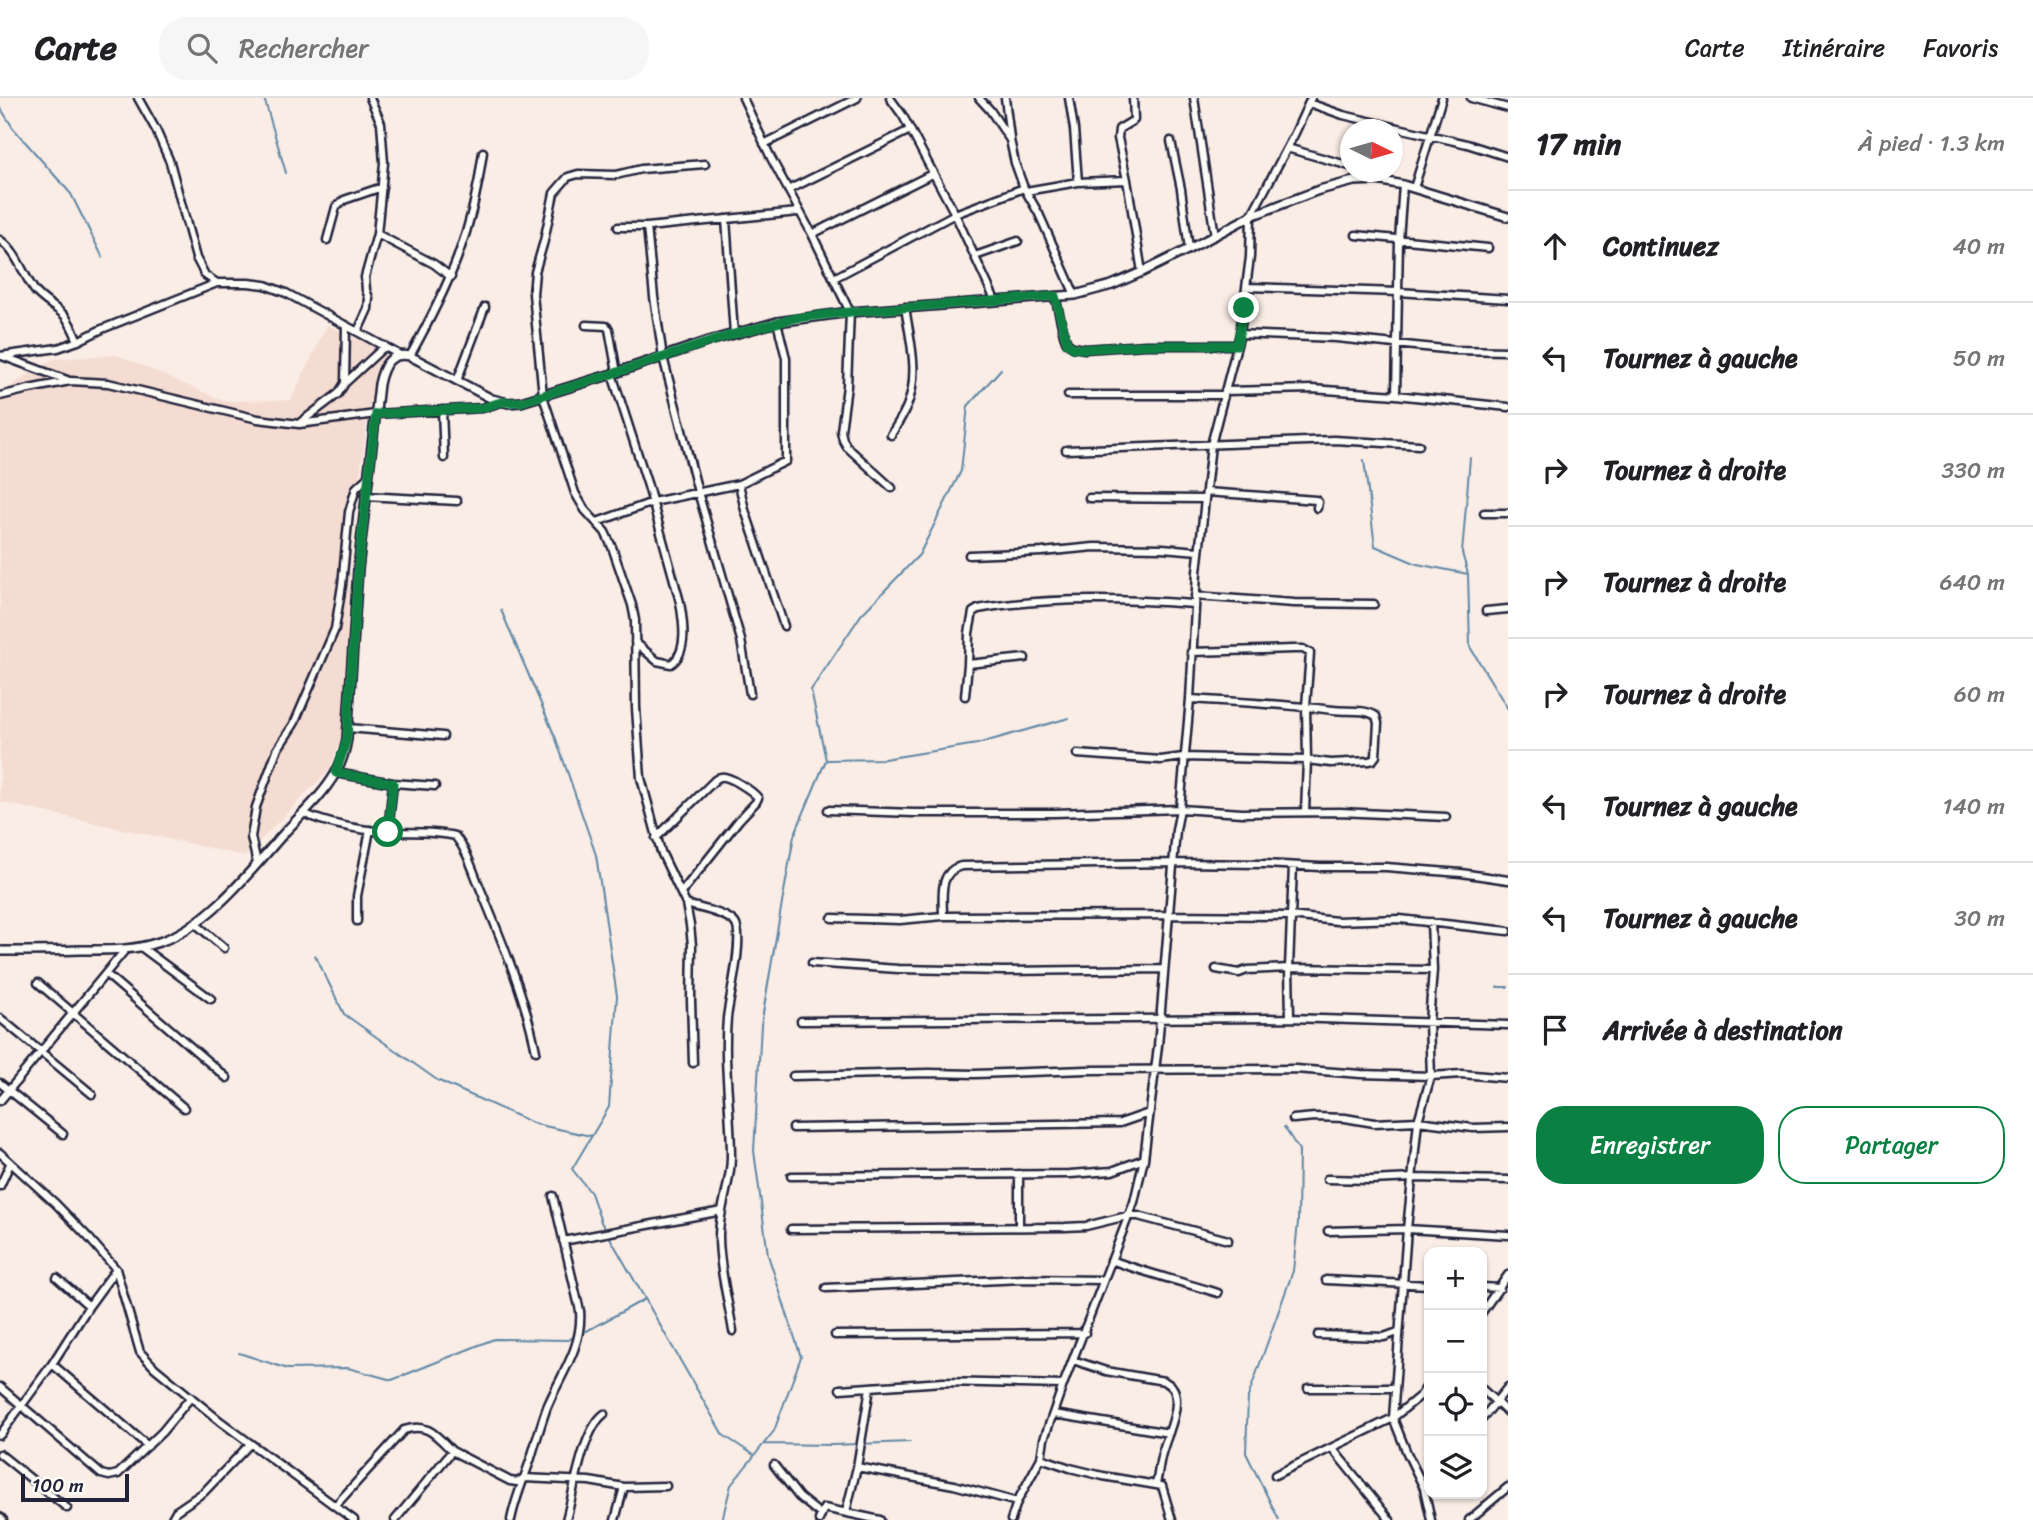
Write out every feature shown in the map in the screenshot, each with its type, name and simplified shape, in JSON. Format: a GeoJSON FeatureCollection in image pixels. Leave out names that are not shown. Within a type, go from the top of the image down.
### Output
{"type":"FeatureCollection","features":[{"type":"Feature","properties":{"kind":"street"},"geometry":{"type":"LineString","coordinates":[[138,98],[170,162],[196,258],[205,275],[218,283]]}},
{"type":"Feature","properties":{"kind":"street"},"geometry":{"type":"LineString","coordinates":[[358,331],[368,309],[365,277],[377,234],[384,163],[384,135],[370,98]]}},
{"type":"Feature","properties":{"kind":"street"},"geometry":{"type":"LineString","coordinates":[[744,98],[764,144],[850,312],[847,386],[841,431],[843,440],[847,447],[892,488]]}},
{"type":"Feature","properties":{"kind":"street"},"geometry":{"type":"LineString","coordinates":[[764,144],[857,98]]}},
{"type":"Feature","properties":{"kind":"street"},"geometry":{"type":"LineString","coordinates":[[890,98],[955,214],[995,300]]}},
{"type":"Feature","properties":{"kind":"street"},"geometry":{"type":"LineString","coordinates":[[979,98],[1010,140]]}},
{"type":"Feature","properties":{"kind":"street"},"geometry":{"type":"LineString","coordinates":[[1005,98],[1015,163],[1075,295]]}},
{"type":"Feature","properties":{"kind":"street"},"geometry":{"type":"LineString","coordinates":[[1069,98],[1078,183]]}},
{"type":"Feature","properties":{"kind":"street"},"geometry":{"type":"LineString","coordinates":[[1133,98],[1135,120],[1117,133],[1142,272]]}},
{"type":"Feature","properties":{"kind":"street"},"geometry":{"type":"LineString","coordinates":[[1194,98],[1215,236]]}},
{"type":"Feature","properties":{"kind":"street"},"geometry":{"type":"LineString","coordinates":[[1414,188],[1442,98]]}},
{"type":"Feature","properties":{"kind":"street"},"geometry":{"type":"LineString","coordinates":[[1471,98],[1508,108]]}},
{"type":"Feature","properties":{"kind":"street"},"geometry":{"type":"LineString","coordinates":[[1011,1520],[1017,1502],[1041,1458],[1044,1439],[1063,1385],[1134,1202],[1144,1159],[1180,809],[1199,551],[1211,444],[1240,334],[1247,287],[1251,216],[1310,101],[1343,115],[1467,144],[1508,157]]}},
{"type":"Feature","properties":{"kind":"street"},"geometry":{"type":"LineString","coordinates":[[788,190],[910,130]]}},
{"type":"Feature","properties":{"kind":"street"},"geometry":{"type":"LineString","coordinates":[[1171,141],[1181,188],[1189,249]]}},
{"type":"Feature","properties":{"kind":"street"},"geometry":{"type":"LineString","coordinates":[[1287,148],[1340,163]]}},
{"type":"Feature","properties":{"kind":"street"},"geometry":{"type":"LineString","coordinates":[[410,356],[443,296],[463,247],[479,184],[483,152]]}},
{"type":"Feature","properties":{"kind":"street"},"geometry":{"type":"LineString","coordinates":[[693,1063],[692,945],[686,904],[656,838],[641,778],[636,719],[635,620],[632,605],[605,532],[585,510],[575,493],[543,396],[533,294],[535,272],[554,193],[568,177],[578,174],[616,175],[641,169],[705,164]]}},
{"type":"Feature","properties":{"kind":"street"},"geometry":{"type":"LineString","coordinates":[[812,234],[932,174]]}},
{"type":"Feature","properties":{"kind":"street"},"geometry":{"type":"LineString","coordinates":[[834,278],[955,214],[1025,190],[1127,180]]}},
{"type":"Feature","properties":{"kind":"street"},"geometry":{"type":"LineString","coordinates":[[0,397],[29,388],[70,381],[108,383],[258,419],[299,424],[376,414],[482,408],[501,402],[521,402],[777,322],[905,307],[1075,295],[1112,285],[1142,272],[1251,216],[1349,182]]}},
{"type":"Feature","properties":{"kind":"street"},"geometry":{"type":"LineString","coordinates":[[1387,182],[1508,217]]}},
{"type":"Feature","properties":{"kind":"street"},"geometry":{"type":"LineString","coordinates":[[1396,395],[1399,240],[1403,185]]}},
{"type":"Feature","properties":{"kind":"street"},"geometry":{"type":"LineString","coordinates":[[327,240],[336,207],[344,200],[382,187]]}},
{"type":"Feature","properties":{"kind":"street"},"geometry":{"type":"LineString","coordinates":[[618,227],[647,227],[798,212]]}},
{"type":"Feature","properties":{"kind":"street"},"geometry":{"type":"LineString","coordinates":[[726,219],[734,334]]}},
{"type":"Feature","properties":{"kind":"street"},"geometry":{"type":"LineString","coordinates":[[647,227],[652,286],[663,357],[698,492],[741,640],[750,694]]}},
{"type":"Feature","properties":{"kind":"street"},"geometry":{"type":"LineString","coordinates":[[377,234],[435,264],[451,277]]}},
{"type":"Feature","properties":{"kind":"street"},"geometry":{"type":"LineString","coordinates":[[1356,235],[1488,248]]}},
{"type":"Feature","properties":{"kind":"street"},"geometry":{"type":"LineString","coordinates":[[975,257],[1018,241]]}},
{"type":"Feature","properties":{"kind":"street"},"geometry":{"type":"LineString","coordinates":[[1,242],[13,251],[35,292],[63,314],[78,341]]}},
{"type":"Feature","properties":{"kind":"street"},"geometry":{"type":"LineString","coordinates":[[0,356],[58,348],[218,283],[248,283],[264,285],[286,293],[400,355],[410,356],[501,402]]}},
{"type":"Feature","properties":{"kind":"street"},"geometry":{"type":"LineString","coordinates":[[1247,287],[1508,299]]}},
{"type":"Feature","properties":{"kind":"street"},"geometry":{"type":"LineString","coordinates":[[1055,296],[1067,343],[1073,348],[1237,345]]}},
{"type":"Feature","properties":{"kind":"street"},"geometry":{"type":"LineString","coordinates":[[457,381],[485,307]]}},
{"type":"Feature","properties":{"kind":"street"},"geometry":{"type":"LineString","coordinates":[[891,435],[908,405],[914,380],[914,355],[905,307]]}},
{"type":"Feature","properties":{"kind":"street"},"geometry":{"type":"LineString","coordinates":[[597,522],[653,502],[739,484],[786,461],[786,358],[777,322]]}},
{"type":"Feature","properties":{"kind":"street"},"geometry":{"type":"LineString","coordinates":[[345,383],[346,325]]}},
{"type":"Feature","properties":{"kind":"street"},"geometry":{"type":"LineString","coordinates":[[586,325],[606,326],[614,373],[680,602],[682,639],[677,659],[671,664],[657,661],[635,642]]}},
{"type":"Feature","properties":{"kind":"street"},"geometry":{"type":"LineString","coordinates":[[1240,334],[1508,351]]}},
{"type":"Feature","properties":{"kind":"street"},"geometry":{"type":"LineString","coordinates":[[299,424],[338,394],[345,383],[385,346]]}},
{"type":"Feature","properties":{"kind":"street"},"geometry":{"type":"LineString","coordinates":[[0,951],[125,950],[165,940],[196,924],[257,863],[319,796],[336,773],[345,750],[348,728],[358,569],[379,384],[387,361],[400,355]]}},
{"type":"Feature","properties":{"kind":"street"},"geometry":{"type":"LineString","coordinates":[[0,356],[70,381]]}},
{"type":"Feature","properties":{"kind":"street"},"geometry":{"type":"LineString","coordinates":[[1068,395],[1312,389],[1508,407]]}},
{"type":"Feature","properties":{"kind":"street"},"geometry":{"type":"LineString","coordinates":[[442,410],[444,458]]}},
{"type":"Feature","properties":{"kind":"street"},"geometry":{"type":"LineString","coordinates":[[1066,450],[1335,440],[1419,445]]}},
{"type":"Feature","properties":{"kind":"street"},"geometry":{"type":"LineString","coordinates":[[257,863],[251,837],[256,807],[277,750],[294,724],[335,629],[349,512],[356,488],[368,477]]}},
{"type":"Feature","properties":{"kind":"street"},"geometry":{"type":"LineString","coordinates":[[739,484],[784,626]]}},
{"type":"Feature","properties":{"kind":"street"},"geometry":{"type":"LineString","coordinates":[[1089,498],[1206,495],[1316,500],[1317,508]]}},
{"type":"Feature","properties":{"kind":"street"},"geometry":{"type":"LineString","coordinates":[[365,496],[457,501]]}},
{"type":"Feature","properties":{"kind":"street"},"geometry":{"type":"LineString","coordinates":[[1484,513],[1508,513]]}},
{"type":"Feature","properties":{"kind":"street"},"geometry":{"type":"LineString","coordinates":[[969,555],[1094,547],[1199,551]]}},
{"type":"Feature","properties":{"kind":"street"},"geometry":{"type":"LineString","coordinates":[[965,696],[971,622],[973,612],[978,609],[1046,602],[1132,600],[1374,604]]}},
{"type":"Feature","properties":{"kind":"street"},"geometry":{"type":"LineString","coordinates":[[1486,611],[1508,609]]}},
{"type":"Feature","properties":{"kind":"street"},"geometry":{"type":"LineString","coordinates":[[1191,652],[1293,649],[1307,651],[1310,658],[1306,706],[1305,811]]}},
{"type":"Feature","properties":{"kind":"street"},"geometry":{"type":"LineString","coordinates":[[968,664],[1025,659]]}},
{"type":"Feature","properties":{"kind":"street"},"geometry":{"type":"LineString","coordinates":[[1077,754],[1161,760],[1184,757],[1331,763],[1373,760],[1376,755],[1378,723],[1376,716],[1368,712],[1190,699]]}},
{"type":"Feature","properties":{"kind":"street"},"geometry":{"type":"LineString","coordinates":[[348,728],[443,736]]}},
{"type":"Feature","properties":{"kind":"street"},"geometry":{"type":"LineString","coordinates":[[336,773],[393,783],[435,786]]}},
{"type":"Feature","properties":{"kind":"street"},"geometry":{"type":"LineString","coordinates":[[656,838],[720,777],[726,777],[755,793],[758,798],[681,893]]}},
{"type":"Feature","properties":{"kind":"street"},"geometry":{"type":"LineString","coordinates":[[388,832],[393,783]]}},
{"type":"Feature","properties":{"kind":"street"},"geometry":{"type":"LineString","coordinates":[[828,810],[1055,813],[1180,809],[1242,813],[1305,811],[1446,817]]}},
{"type":"Feature","properties":{"kind":"street"},"geometry":{"type":"LineString","coordinates":[[303,813],[335,824],[370,830],[455,836],[499,932],[530,1023],[536,1051]]}},
{"type":"Feature","properties":{"kind":"street"},"geometry":{"type":"LineString","coordinates":[[357,921],[357,896],[370,830]]}},
{"type":"Feature","properties":{"kind":"street"},"geometry":{"type":"LineString","coordinates":[[943,916],[944,879],[952,868],[961,866],[1174,863],[1386,867],[1508,880]]}},
{"type":"Feature","properties":{"kind":"street"},"geometry":{"type":"LineString","coordinates":[[1290,1018],[1293,866]]}},
{"type":"Feature","properties":{"kind":"street"},"geometry":{"type":"LineString","coordinates":[[686,904],[728,918],[735,923],[739,933],[727,1021],[731,1170],[719,1238],[733,1331]]}},
{"type":"Feature","properties":{"kind":"street"},"geometry":{"type":"LineString","coordinates":[[832,918],[1290,916],[1337,922],[1400,919],[1508,931]]}},
{"type":"Feature","properties":{"kind":"street"},"geometry":{"type":"LineString","coordinates":[[1424,1488],[1393,1418],[1406,1228],[1418,1121],[1431,1076],[1429,1022],[1433,970],[1432,922]]}},
{"type":"Feature","properties":{"kind":"street"},"geometry":{"type":"LineString","coordinates":[[196,924],[224,948]]}},
{"type":"Feature","properties":{"kind":"street"},"geometry":{"type":"LineString","coordinates":[[141,947],[211,999]]}},
{"type":"Feature","properties":{"kind":"street"},"geometry":{"type":"LineString","coordinates":[[0,1101],[125,950]]}},
{"type":"Feature","properties":{"kind":"street"},"geometry":{"type":"LineString","coordinates":[[812,963],[898,969],[1004,971],[1164,969]]}},
{"type":"Feature","properties":{"kind":"street"},"geometry":{"type":"LineString","coordinates":[[1216,970],[1240,973],[1247,970],[1289,968],[1433,970]]}},
{"type":"Feature","properties":{"kind":"street"},"geometry":{"type":"LineString","coordinates":[[106,974],[227,1078]]}},
{"type":"Feature","properties":{"kind":"street"},"geometry":{"type":"LineString","coordinates":[[38,983],[184,1108]]}},
{"type":"Feature","properties":{"kind":"street"},"geometry":{"type":"LineString","coordinates":[[0,1018],[92,1094]]}},
{"type":"Feature","properties":{"kind":"street"},"geometry":{"type":"LineString","coordinates":[[802,1021],[1290,1018],[1508,1025]]}},
{"type":"Feature","properties":{"kind":"street"},"geometry":{"type":"LineString","coordinates":[[793,1076],[1296,1069],[1508,1078]]}},
{"type":"Feature","properties":{"kind":"street"},"geometry":{"type":"LineString","coordinates":[[0,1083],[63,1134]]}},
{"type":"Feature","properties":{"kind":"street"},"geometry":{"type":"LineString","coordinates":[[793,1128],[1120,1123],[1149,1112]]}},
{"type":"Feature","properties":{"kind":"street"},"geometry":{"type":"LineString","coordinates":[[1293,1119],[1345,1118],[1374,1124],[1418,1121],[1473,1128],[1508,1127]]}},
{"type":"Feature","properties":{"kind":"street"},"geometry":{"type":"LineString","coordinates":[[0,1153],[81,1229],[116,1269],[139,1352],[191,1398],[346,1517],[354,1520]]}},
{"type":"Feature","properties":{"kind":"street"},"geometry":{"type":"LineString","coordinates":[[791,1176],[1070,1174],[1112,1171],[1144,1159]]}},
{"type":"Feature","properties":{"kind":"street"},"geometry":{"type":"LineString","coordinates":[[0,1186],[10,1164]]}},
{"type":"Feature","properties":{"kind":"street"},"geometry":{"type":"LineString","coordinates":[[1019,1174],[1019,1227]]}},
{"type":"Feature","properties":{"kind":"street"},"geometry":{"type":"LineString","coordinates":[[1327,1179],[1508,1180]]}},
{"type":"Feature","properties":{"kind":"street"},"geometry":{"type":"LineString","coordinates":[[511,1520],[548,1406],[576,1345],[581,1322],[553,1196]]}},
{"type":"Feature","properties":{"kind":"street"},"geometry":{"type":"LineString","coordinates":[[563,1241],[722,1210]]}},
{"type":"Feature","properties":{"kind":"street"},"geometry":{"type":"LineString","coordinates":[[791,1229],[1086,1226],[1138,1216],[1228,1240]]}},
{"type":"Feature","properties":{"kind":"street"},"geometry":{"type":"LineString","coordinates":[[1328,1231],[1406,1228],[1508,1235]]}},
{"type":"Feature","properties":{"kind":"street"},"geometry":{"type":"LineString","coordinates":[[1111,1260],[1218,1293]]}},
{"type":"Feature","properties":{"kind":"street"},"geometry":{"type":"LineString","coordinates":[[0,1435],[116,1269]]}},
{"type":"Feature","properties":{"kind":"street"},"geometry":{"type":"LineString","coordinates":[[1484,1310],[1508,1275]]}},
{"type":"Feature","properties":{"kind":"street"},"geometry":{"type":"LineString","coordinates":[[57,1278],[89,1306]]}},
{"type":"Feature","properties":{"kind":"street"},"geometry":{"type":"LineString","coordinates":[[826,1288],[1022,1279],[1103,1280]]}},
{"type":"Feature","properties":{"kind":"street"},"geometry":{"type":"LineString","coordinates":[[1326,1280],[1424,1285]]}},
{"type":"Feature","properties":{"kind":"street"},"geometry":{"type":"LineString","coordinates":[[1487,1287],[1500,1288]]}},
{"type":"Feature","properties":{"kind":"street"},"geometry":{"type":"LineString","coordinates":[[1318,1335],[1384,1337],[1398,1332]]}},
{"type":"Feature","properties":{"kind":"street"},"geometry":{"type":"LineString","coordinates":[[835,1335],[1085,1333]]}},
{"type":"Feature","properties":{"kind":"street"},"geometry":{"type":"LineString","coordinates":[[1073,1360],[1106,1371],[1164,1381],[1172,1386],[1176,1404],[1161,1455],[1156,1485]]}},
{"type":"Feature","properties":{"kind":"street"},"geometry":{"type":"LineString","coordinates":[[52,1364],[148,1446]]}},
{"type":"Feature","properties":{"kind":"street"},"geometry":{"type":"LineString","coordinates":[[840,1389],[943,1382],[1063,1385]]}},
{"type":"Feature","properties":{"kind":"street"},"geometry":{"type":"LineString","coordinates":[[0,1387],[101,1474],[110,1476],[118,1474],[148,1446],[191,1398]]}},
{"type":"Feature","properties":{"kind":"street"},"geometry":{"type":"LineString","coordinates":[[1487,1413],[1508,1387]]}},
{"type":"Feature","properties":{"kind":"street"},"geometry":{"type":"LineString","coordinates":[[846,1512],[857,1467],[870,1388]]}},
{"type":"Feature","properties":{"kind":"street"},"geometry":{"type":"LineString","coordinates":[[1308,1388],[1394,1388]]}},
{"type":"Feature","properties":{"kind":"street"},"geometry":{"type":"LineString","coordinates":[[1275,1475],[1393,1418],[1424,1390]]}},
{"type":"Feature","properties":{"kind":"street"},"geometry":{"type":"LineString","coordinates":[[1487,1393],[1508,1413]]}},
{"type":"Feature","properties":{"kind":"street"},"geometry":{"type":"LineString","coordinates":[[566,1520],[591,1430],[596,1420],[604,1414]]}},
{"type":"Feature","properties":{"kind":"street"},"geometry":{"type":"LineString","coordinates":[[1054,1414],[1169,1433]]}},
{"type":"Feature","properties":{"kind":"street"},"geometry":{"type":"LineString","coordinates":[[335,1506],[404,1430],[415,1426],[425,1429],[452,1451],[510,1481],[517,1482],[524,1478],[577,1480],[624,1487],[666,1486]]}},
{"type":"Feature","properties":{"kind":"street"},"geometry":{"type":"LineString","coordinates":[[171,1520],[176,1511],[204,1492],[250,1444]]}},
{"type":"Feature","properties":{"kind":"street"},"geometry":{"type":"LineString","coordinates":[[1332,1448],[1390,1520]]}},
{"type":"Feature","properties":{"kind":"street"},"geometry":{"type":"LineString","coordinates":[[395,1520],[452,1451]]}},
{"type":"Feature","properties":{"kind":"street"},"geometry":{"type":"LineString","coordinates":[[1,1458],[67,1508]]}},
{"type":"Feature","properties":{"kind":"street"},"geometry":{"type":"LineString","coordinates":[[1041,1458],[1103,1476],[1162,1486],[1172,1520]]}},
{"type":"Feature","properties":{"kind":"street"},"geometry":{"type":"LineString","coordinates":[[774,1465],[819,1517],[824,1508],[880,1520]]}},
{"type":"Feature","properties":{"kind":"street"},"geometry":{"type":"LineString","coordinates":[[857,1467],[954,1485],[1017,1502]]}},
{"type":"Feature","properties":{"kind":"street"},"geometry":{"type":"LineString","coordinates":[[615,1520],[624,1487]]}},
{"type":"Feature","properties":{"kind":"street"},"geometry":{"type":"LineString","coordinates":[[1469,1520],[1508,1487]]}},
{"type":"Feature","properties":{"kind":"street"},"geometry":{"type":"LineString","coordinates":[[1426,1499],[1431,1520]]}},
{"type":"Feature","properties":{"kind":"shaded area"},"geometry":{"type":"Polygon","coordinates":[[[327,325],[387,353],[374,376],[352,530],[342,736],[330,769],[245,856],[0,802],[0,393],[53,359],[117,355],[224,401],[291,400],[327,325]]]}},
{"type":"Feature","properties":{"kind":"waterway"},"geometry":{"type":"LineString","coordinates":[[264,98],[286,173]]}},
{"type":"Feature","properties":{"kind":"waterway"},"geometry":{"type":"LineString","coordinates":[[0,107],[13,128],[71,194],[103,258]]}},
{"type":"Feature","properties":{"kind":"waterway"},"geometry":{"type":"LineString","coordinates":[[722,1520],[731,1485],[774,1431],[801,1357],[768,1255],[754,1151],[761,1025],[794,836],[826,760],[811,690],[861,615],[919,555],[961,471],[968,406],[1001,369]]}},
{"type":"Feature","properties":{"kind":"waterway"},"geometry":{"type":"LineString","coordinates":[[1470,458],[1462,553],[1468,574],[1470,647],[1508,709]]}},
{"type":"Feature","properties":{"kind":"waterway"},"geometry":{"type":"LineString","coordinates":[[1364,460],[1375,546],[1417,564],[1468,574]]}},
{"type":"Feature","properties":{"kind":"waterway"},"geometry":{"type":"LineString","coordinates":[[501,610],[556,739],[596,855],[617,996],[609,1107],[572,1169],[591,1193],[606,1231]]}},
{"type":"Feature","properties":{"kind":"waterway"},"geometry":{"type":"LineString","coordinates":[[827,760],[884,759],[977,744],[1069,718]]}},
{"type":"Feature","properties":{"kind":"waterway"},"geometry":{"type":"LineString","coordinates":[[315,955],[344,1014],[437,1080],[535,1124],[591,1136]]}},
{"type":"Feature","properties":{"kind":"waterway"},"geometry":{"type":"LineString","coordinates":[[1497,987],[1508,987]]}},
{"type":"Feature","properties":{"kind":"waterway"},"geometry":{"type":"LineString","coordinates":[[1279,1520],[1246,1453],[1248,1397],[1293,1271],[1298,1222],[1299,1150],[1284,1127]]}},
{"type":"Feature","properties":{"kind":"waterway"},"geometry":{"type":"LineString","coordinates":[[609,1236],[723,1435],[754,1455]]}},
{"type":"Feature","properties":{"kind":"waterway"},"geometry":{"type":"LineString","coordinates":[[583,1333],[645,1299]]}},
{"type":"Feature","properties":{"kind":"waterway"},"geometry":{"type":"LineString","coordinates":[[239,1353],[288,1369],[348,1368],[392,1380],[494,1339],[568,1340],[574,1337]]}},
{"type":"Feature","properties":{"kind":"waterway"},"geometry":{"type":"LineString","coordinates":[[764,1444],[910,1442]]}},
{"type":"Feature","properties":{"kind":"route"},"geometry":{"type":"LineString","coordinates":[[388,832],[393,783],[336,773],[347,739],[358,569],[376,414],[482,408],[501,402],[521,402],[709,341],[796,318],[1055,296],[1067,343],[1073,348],[1085,349],[1146,345],[1237,345],[1244,308]]}}]}
